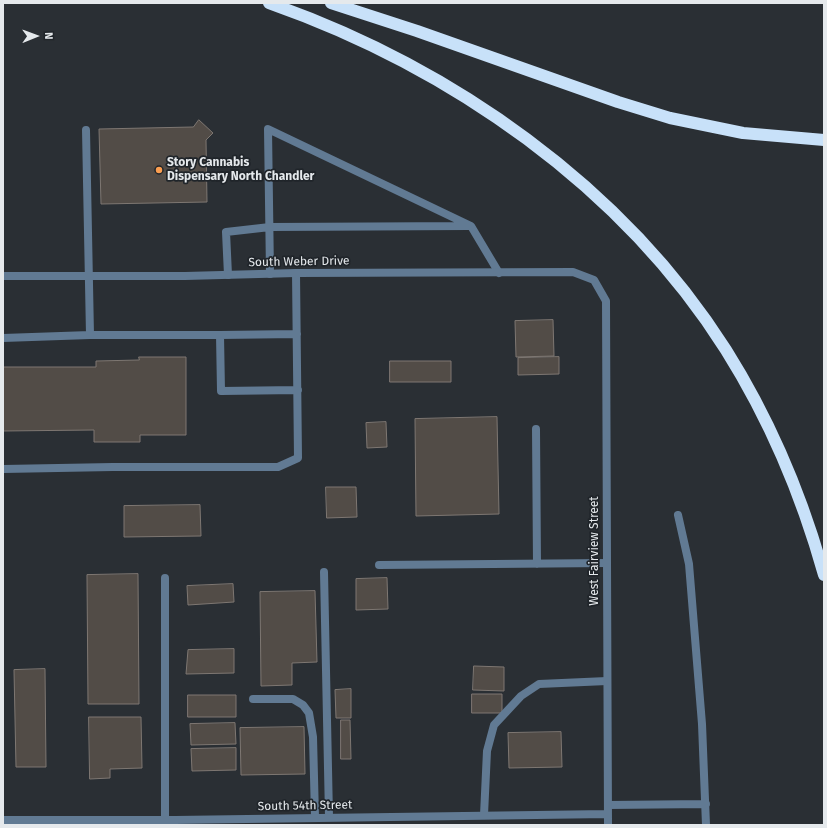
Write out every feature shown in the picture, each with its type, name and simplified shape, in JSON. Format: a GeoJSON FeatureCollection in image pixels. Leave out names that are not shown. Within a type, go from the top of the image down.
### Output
{"type":"FeatureCollection","features":[{"type":"Feature","properties":{"kind":"highway"},"geometry":{"type":"LineString","coordinates":[[269,3],[369,45],[460,94],[518,132],[547,154],[583,183],[632,230],[658,259],[691,301],[726,349],[744,379],[776,442],[790,474],[806,516],[824,575]]}},
{"type":"Feature","properties":{"kind":"highway"},"geometry":{"type":"LineString","coordinates":[[331,3],[416,30],[618,102],[664,116],[693,124],[743,133],[824,140]]}},
{"type":"Feature","properties":{"kind":"street"},"geometry":{"type":"LineString","coordinates":[[270,274],[268,129],[471,226],[499,273]]}},
{"type":"Feature","properties":{"kind":"street"},"geometry":{"type":"LineString","coordinates":[[86,130],[90,335]]}},
{"type":"Feature","properties":{"kind":"street"},"geometry":{"type":"LineString","coordinates":[[228,275],[226,232],[270,227],[471,226]]}},
{"type":"Feature","properties":{"kind":"street","name":"South Weber Drive"},"geometry":{"type":"LineString","coordinates":[[3,276],[573,272],[594,280]]}},
{"type":"Feature","properties":{"kind":"street"},"geometry":{"type":"LineString","coordinates":[[3,470],[113,467],[278,467],[298,458],[296,273]]}},
{"type":"Feature","properties":{"kind":"street","name":"West Fairview Street"},"geometry":{"type":"LineString","coordinates":[[594,280],[606,301],[608,825]]}},
{"type":"Feature","properties":{"kind":"street"},"geometry":{"type":"LineString","coordinates":[[3,338],[90,335],[297,334]]}},
{"type":"Feature","properties":{"kind":"street"},"geometry":{"type":"LineString","coordinates":[[220,335],[221,391],[298,390]]}},
{"type":"Feature","properties":{"kind":"street"},"geometry":{"type":"LineString","coordinates":[[536,429],[537,564]]}},
{"type":"Feature","properties":{"kind":"street"},"geometry":{"type":"LineString","coordinates":[[678,515],[688,564],[702,724],[706,825]]}},
{"type":"Feature","properties":{"kind":"street"},"geometry":{"type":"LineString","coordinates":[[379,565],[607,563]]}},
{"type":"Feature","properties":{"kind":"street"},"geometry":{"type":"LineString","coordinates":[[324,572],[329,817]]}},
{"type":"Feature","properties":{"kind":"street"},"geometry":{"type":"LineString","coordinates":[[165,578],[165,820]]}},
{"type":"Feature","properties":{"kind":"street"},"geometry":{"type":"LineString","coordinates":[[484,816],[487,751],[494,725],[521,696],[539,684],[608,682]]}},
{"type":"Feature","properties":{"kind":"street"},"geometry":{"type":"LineString","coordinates":[[253,699],[293,699],[303,705],[309,713],[313,737],[315,818]]}},
{"type":"Feature","properties":{"kind":"street"},"geometry":{"type":"LineString","coordinates":[[608,805],[706,804]]}},
{"type":"Feature","properties":{"kind":"street","name":"South 54th Street"},"geometry":{"type":"LineString","coordinates":[[3,820],[165,820],[608,814]]}},
{"type":"Feature","properties":{"kind":"building"},"geometry":{"type":"Polygon","coordinates":[[[199,120],[213,133],[206,140],[207,202],[101,204],[99,129],[193,127],[199,120]]]}},
{"type":"Feature","properties":{"kind":"building"},"geometry":{"type":"Polygon","coordinates":[[[553,320],[554,356],[516,357],[515,321],[553,320]]]}},
{"type":"Feature","properties":{"kind":"building"},"geometry":{"type":"Polygon","coordinates":[[[139,357],[186,357],[186,435],[140,435],[140,442],[94,442],[94,430],[3,431],[3,367],[96,367],[96,361],[139,360],[139,357]]]}},
{"type":"Feature","properties":{"kind":"building"},"geometry":{"type":"Polygon","coordinates":[[[559,357],[559,374],[518,375],[518,358],[559,357]]]}},
{"type":"Feature","properties":{"kind":"building"},"geometry":{"type":"Polygon","coordinates":[[[390,361],[451,361],[451,382],[390,382],[390,361]]]}},
{"type":"Feature","properties":{"kind":"building"},"geometry":{"type":"Polygon","coordinates":[[[497,417],[499,514],[416,516],[415,419],[497,417]]]}},
{"type":"Feature","properties":{"kind":"building"},"geometry":{"type":"Polygon","coordinates":[[[386,422],[387,447],[367,448],[366,423],[386,422]]]}},
{"type":"Feature","properties":{"kind":"building"},"geometry":{"type":"Polygon","coordinates":[[[326,487],[356,487],[357,517],[327,518],[326,487]]]}},
{"type":"Feature","properties":{"kind":"building"},"geometry":{"type":"Polygon","coordinates":[[[200,505],[201,536],[124,537],[124,506],[200,505]]]}},
{"type":"Feature","properties":{"kind":"building"},"geometry":{"type":"Polygon","coordinates":[[[138,574],[139,704],[88,704],[87,575],[138,574]]]}},
{"type":"Feature","properties":{"kind":"building"},"geometry":{"type":"Polygon","coordinates":[[[387,578],[388,609],[356,610],[356,579],[387,578]]]}},
{"type":"Feature","properties":{"kind":"building"},"geometry":{"type":"Polygon","coordinates":[[[233,584],[234,602],[188,605],[187,586],[233,584]]]}},
{"type":"Feature","properties":{"kind":"building"},"geometry":{"type":"Polygon","coordinates":[[[315,591],[317,662],[292,663],[292,685],[261,686],[260,592],[315,591]]]}},
{"type":"Feature","properties":{"kind":"building"},"geometry":{"type":"Polygon","coordinates":[[[234,649],[234,673],[186,674],[188,650],[234,649]]]}},
{"type":"Feature","properties":{"kind":"building"},"geometry":{"type":"Polygon","coordinates":[[[474,666],[504,667],[504,691],[473,690],[474,666]]]}},
{"type":"Feature","properties":{"kind":"building"},"geometry":{"type":"Polygon","coordinates":[[[45,669],[46,767],[16,767],[14,670],[45,669]]]}},
{"type":"Feature","properties":{"kind":"building"},"geometry":{"type":"Polygon","coordinates":[[[351,689],[351,718],[336,718],[335,690],[351,689]]]}},
{"type":"Feature","properties":{"kind":"building"},"geometry":{"type":"Polygon","coordinates":[[[472,694],[502,694],[502,713],[472,713],[472,694]]]}},
{"type":"Feature","properties":{"kind":"building"},"geometry":{"type":"Polygon","coordinates":[[[188,695],[236,695],[236,717],[188,717],[188,695]]]}},
{"type":"Feature","properties":{"kind":"building"},"geometry":{"type":"Polygon","coordinates":[[[89,717],[141,717],[142,768],[110,769],[110,778],[90,779],[89,717]]]}},
{"type":"Feature","properties":{"kind":"building"},"geometry":{"type":"Polygon","coordinates":[[[341,720],[350,720],[351,759],[341,759],[341,720]]]}},
{"type":"Feature","properties":{"kind":"building"},"geometry":{"type":"Polygon","coordinates":[[[235,723],[236,744],[191,745],[190,724],[235,723]]]}},
{"type":"Feature","properties":{"kind":"building"},"geometry":{"type":"Polygon","coordinates":[[[304,727],[305,774],[241,775],[240,728],[304,727]]]}},
{"type":"Feature","properties":{"kind":"building"},"geometry":{"type":"Polygon","coordinates":[[[561,732],[562,767],[509,768],[508,733],[561,732]]]}},
{"type":"Feature","properties":{"kind":"building"},"geometry":{"type":"Polygon","coordinates":[[[236,748],[236,770],[192,771],[191,749],[236,748]]]}},
{"type":"Feature","properties":{"kind":"place","name":"Story Cannabis Dispensary North Chandler"},"geometry":{"type":"Point","coordinates":[159,170]}}]}
